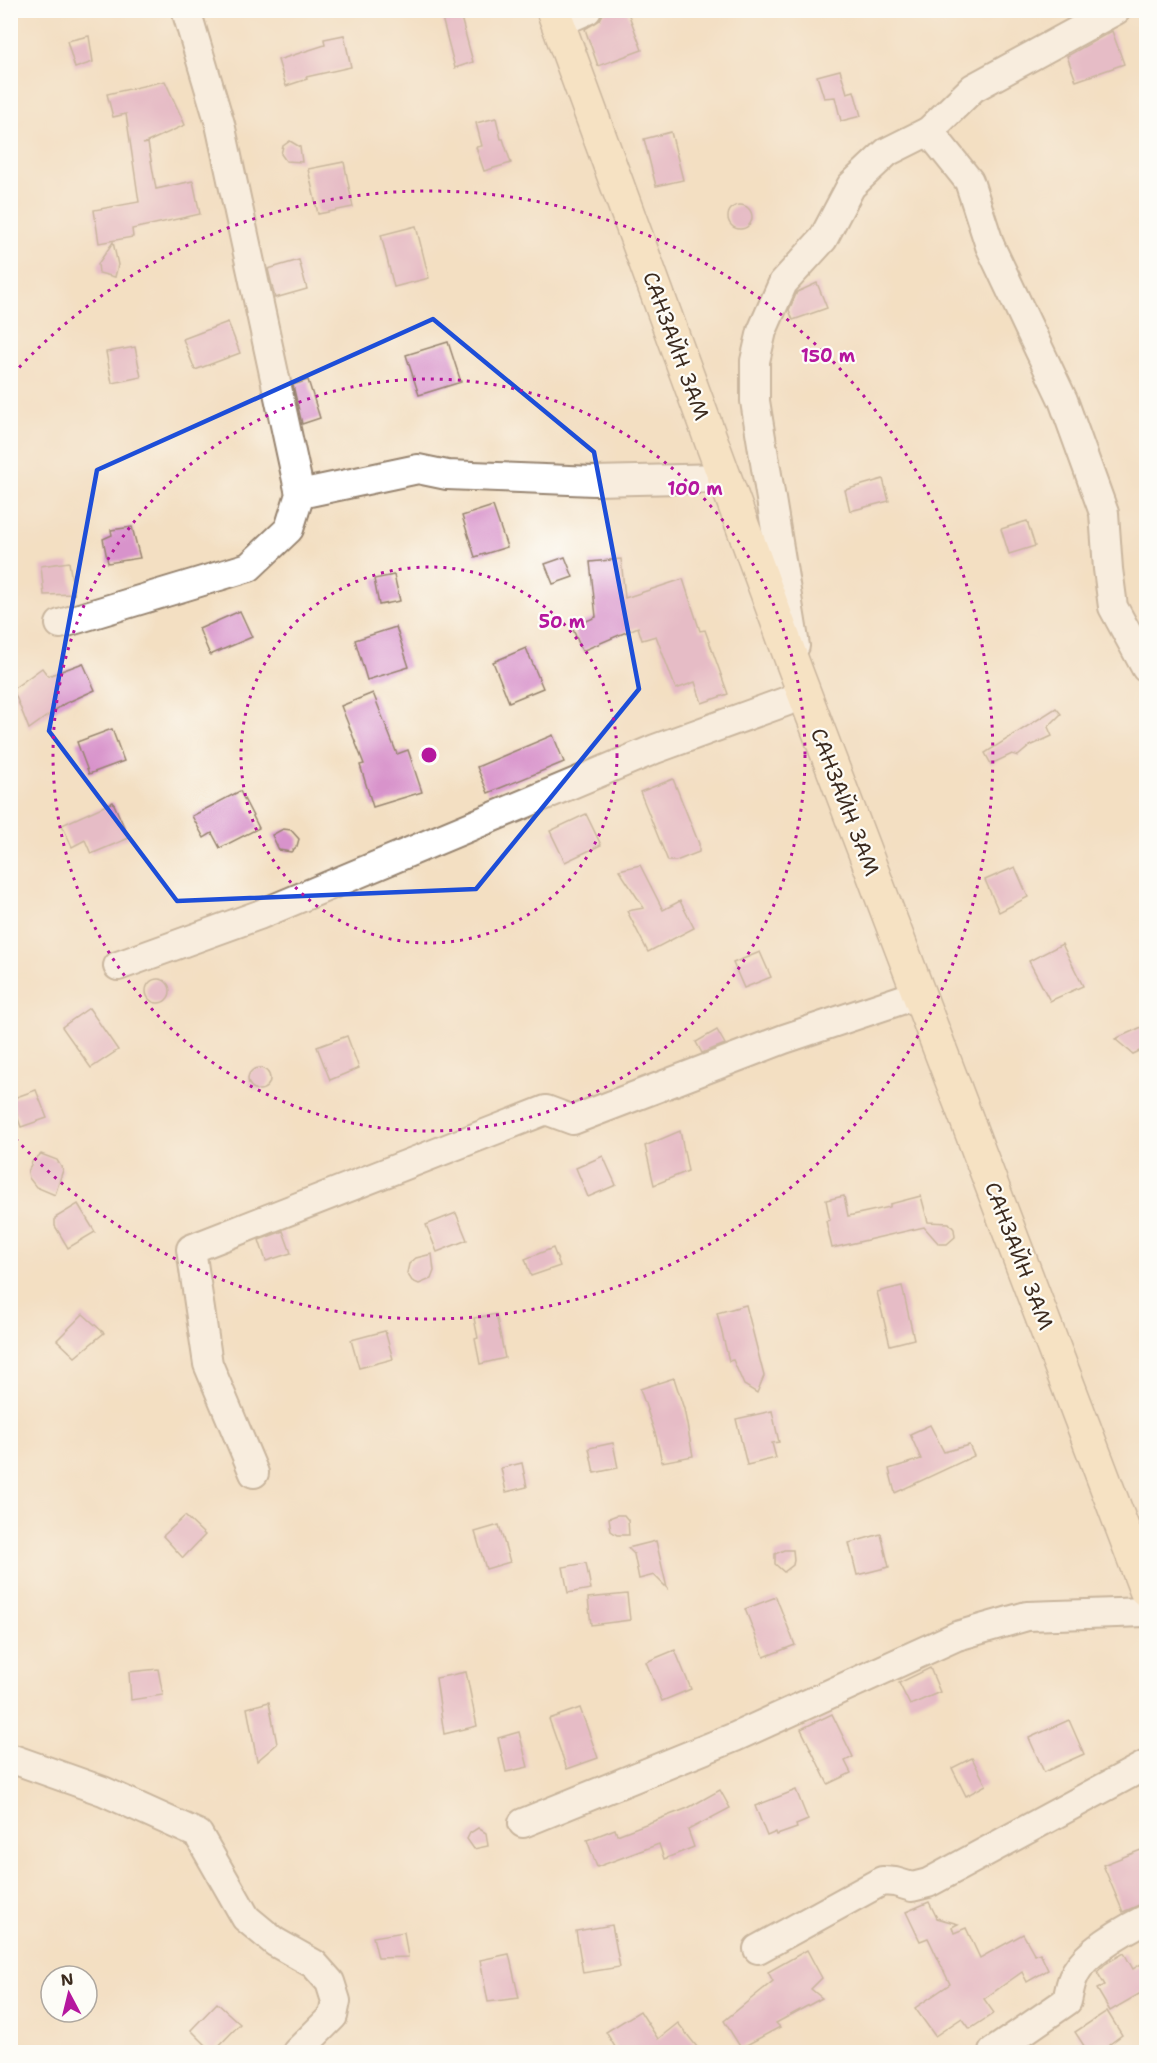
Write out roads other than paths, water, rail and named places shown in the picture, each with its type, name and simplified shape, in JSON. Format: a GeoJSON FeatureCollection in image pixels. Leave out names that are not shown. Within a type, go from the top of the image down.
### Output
{"type":"FeatureCollection","features":[{"type":"Feature","properties":{"kind":"main road","name":"САНЗАЙН ЗАМ"},"geometry":{"type":"LineString","coordinates":[[555,17],[800,682],[1146,1590]]}},
{"type":"Feature","properties":{"kind":"street"},"geometry":{"type":"LineString","coordinates":[[60,624],[249,567],[289,529],[300,494],[220,124],[186,10]]}},
{"type":"Feature","properties":{"kind":"street"},"geometry":{"type":"LineString","coordinates":[[555,17],[587,10]]}},
{"type":"Feature","properties":{"kind":"street"},"geometry":{"type":"LineString","coordinates":[[118,966],[259,915],[655,748],[800,682],[789,598],[755,401],[755,361],[762,331],[783,284],[823,239],[851,186],[887,152],[929,131],[973,88],[1116,10]]}},
{"type":"Feature","properties":{"kind":"street"},"geometry":{"type":"LineString","coordinates":[[929,131],[969,181],[990,246],[1063,400],[1104,513],[1113,607],[1146,668]]}},
{"type":"Feature","properties":{"kind":"street"},"geometry":{"type":"LineString","coordinates":[[300,494],[418,469],[447,475],[583,480],[724,478]]}},
{"type":"Feature","properties":{"kind":"street"},"geometry":{"type":"LineString","coordinates":[[254,1473],[208,1364],[191,1249],[546,1110],[573,1120],[784,1039],[919,994]]}},
{"type":"Feature","properties":{"kind":"street"},"geometry":{"type":"LineString","coordinates":[[523,1823],[735,1737],[957,1636],[1027,1616],[1146,1612]]}},
{"type":"Feature","properties":{"kind":"street"},"geometry":{"type":"LineString","coordinates":[[10,1758],[103,1791],[198,1834],[246,1918],[275,1942],[314,1964],[330,1982],[336,2001],[333,2016],[297,2052]]}},
{"type":"Feature","properties":{"kind":"street"},"geometry":{"type":"LineString","coordinates":[[758,1949],[882,1881],[912,1887],[928,1883],[1146,1765]]}},
{"type":"Feature","properties":{"kind":"street"},"geometry":{"type":"LineString","coordinates":[[993,2052],[1067,2001],[1073,1975],[1093,1952],[1146,1919]]}}]}
